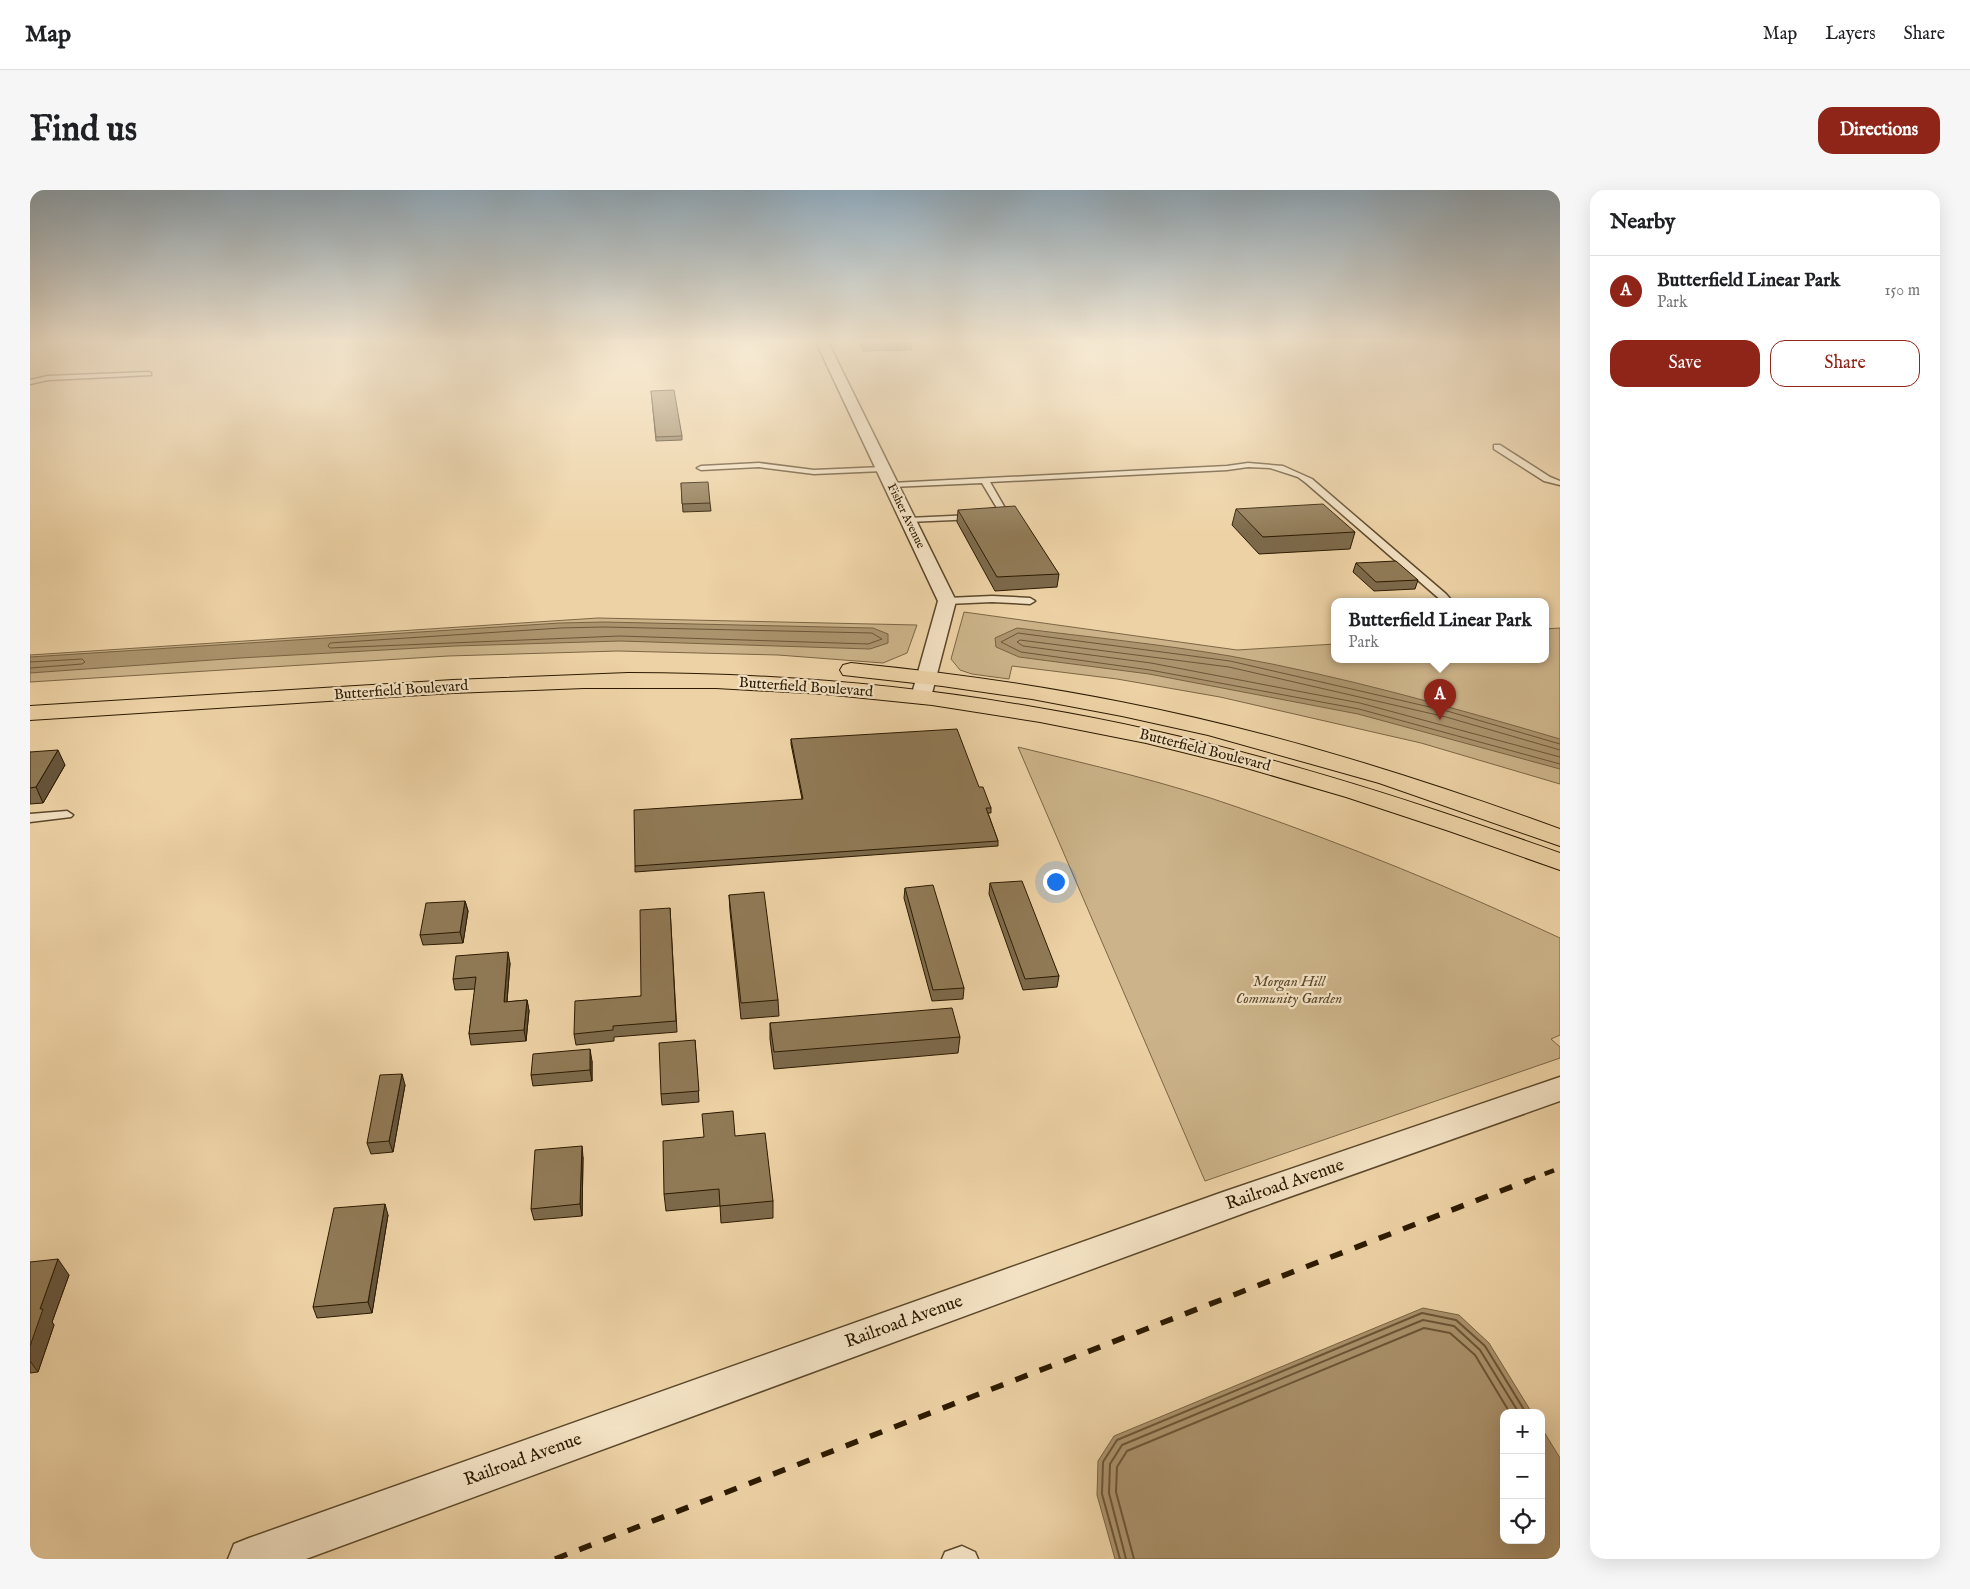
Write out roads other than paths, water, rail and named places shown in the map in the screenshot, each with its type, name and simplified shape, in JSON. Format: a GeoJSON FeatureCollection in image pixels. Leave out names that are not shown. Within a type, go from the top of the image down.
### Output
{"type":"FeatureCollection","features":[{"type":"Feature","properties":{"kind":"main road","name":"Butterfield Boulevard"},"geometry":{"type":"LineString","coordinates":[[30,694],[570,662],[723,662],[788,665],[924,687],[1218,752],[1313,778],[1411,808],[1560,862]]}},
{"type":"Feature","properties":{"kind":"main road","name":"Butterfield Boulevard"},"geometry":{"type":"LineString","coordinates":[[30,713],[558,680],[729,681],[862,690],[924,687],[1075,700],[1225,732],[1422,789],[1560,838]]}},
{"type":"Feature","properties":{"kind":"street","name":"Fisher Avenue"},"geometry":{"type":"LineString","coordinates":[[853,406],[947,601]]}},
{"type":"Feature","properties":{"kind":"street"},"geometry":{"type":"LineString","coordinates":[[924,687],[947,601]]}},
{"type":"Feature","properties":{"kind":"street","name":"Railroad Avenue"},"geometry":{"type":"LineString","coordinates":[[249,1559],[1226,1205],[1560,1089]]}},
{"type":"Feature","properties":{"kind":"lane"},"geometry":{"type":"LineString","coordinates":[[1497,447],[1547,479],[1560,483]]}},
{"type":"Feature","properties":{"kind":"lane"},"geometry":{"type":"LineString","coordinates":[[701,468],[759,465],[814,472],[883,469]]}},
{"type":"Feature","properties":{"kind":"lane"},"geometry":{"type":"LineString","coordinates":[[891,485],[1227,468],[1250,465],[1291,471],[1309,481],[1445,598]]}},
{"type":"Feature","properties":{"kind":"lane"},"geometry":{"type":"LineString","coordinates":[[908,520],[1005,515],[985,481]]}},
{"type":"Feature","properties":{"kind":"lane"},"geometry":{"type":"LineString","coordinates":[[947,601],[992,599],[1030,601]]}},
{"type":"Feature","properties":{"kind":"lane"},"geometry":{"type":"LineString","coordinates":[[30,818],[67,815]]}},
{"type":"Feature","properties":{"kind":"lane"},"geometry":{"type":"LineString","coordinates":[[952,1559],[962,1556],[968,1559]]}},
{"type":"Feature","properties":{"kind":"water"},"geometry":{"type":"Polygon","coordinates":[[[604,622],[873,628],[888,634],[888,643],[870,649],[620,641],[455,646],[240,658],[30,673],[30,657],[560,623],[604,622]]]}},
{"type":"Feature","properties":{"kind":"water"},"geometry":{"type":"Polygon","coordinates":[[[1017,628],[1151,644],[1230,656],[1396,693],[1560,739],[1560,769],[1358,714],[1149,674],[1019,657],[996,647],[995,638],[1017,628]]]}},
{"type":"Feature","properties":{"kind":"water"},"geometry":{"type":"Polygon","coordinates":[[[1423,1308],[1459,1315],[1489,1343],[1530,1409],[1500,1409],[1500,1544],[1545,1544],[1545,1434],[1560,1458],[1560,1559],[1115,1559],[1097,1495],[1098,1461],[1114,1436],[1423,1308]]]}},
{"type":"Feature","properties":{"kind":"railway"},"geometry":{"type":"LineString","coordinates":[[1526,1181],[1560,1168]]}},
{"type":"Feature","properties":{"kind":"railway"},"geometry":{"type":"LineString","coordinates":[[555,1559],[1529,1180]]}},
{"type":"Feature","properties":{"kind":"place","name":"Butterfield Linear Park"},"geometry":{"type":"Point","coordinates":[1440,720]}},
{"type":"Feature","properties":{"kind":"park label","name":"Morgan Hill Community Garden"},"geometry":{"type":"Point","coordinates":[1289,990]}}]}
